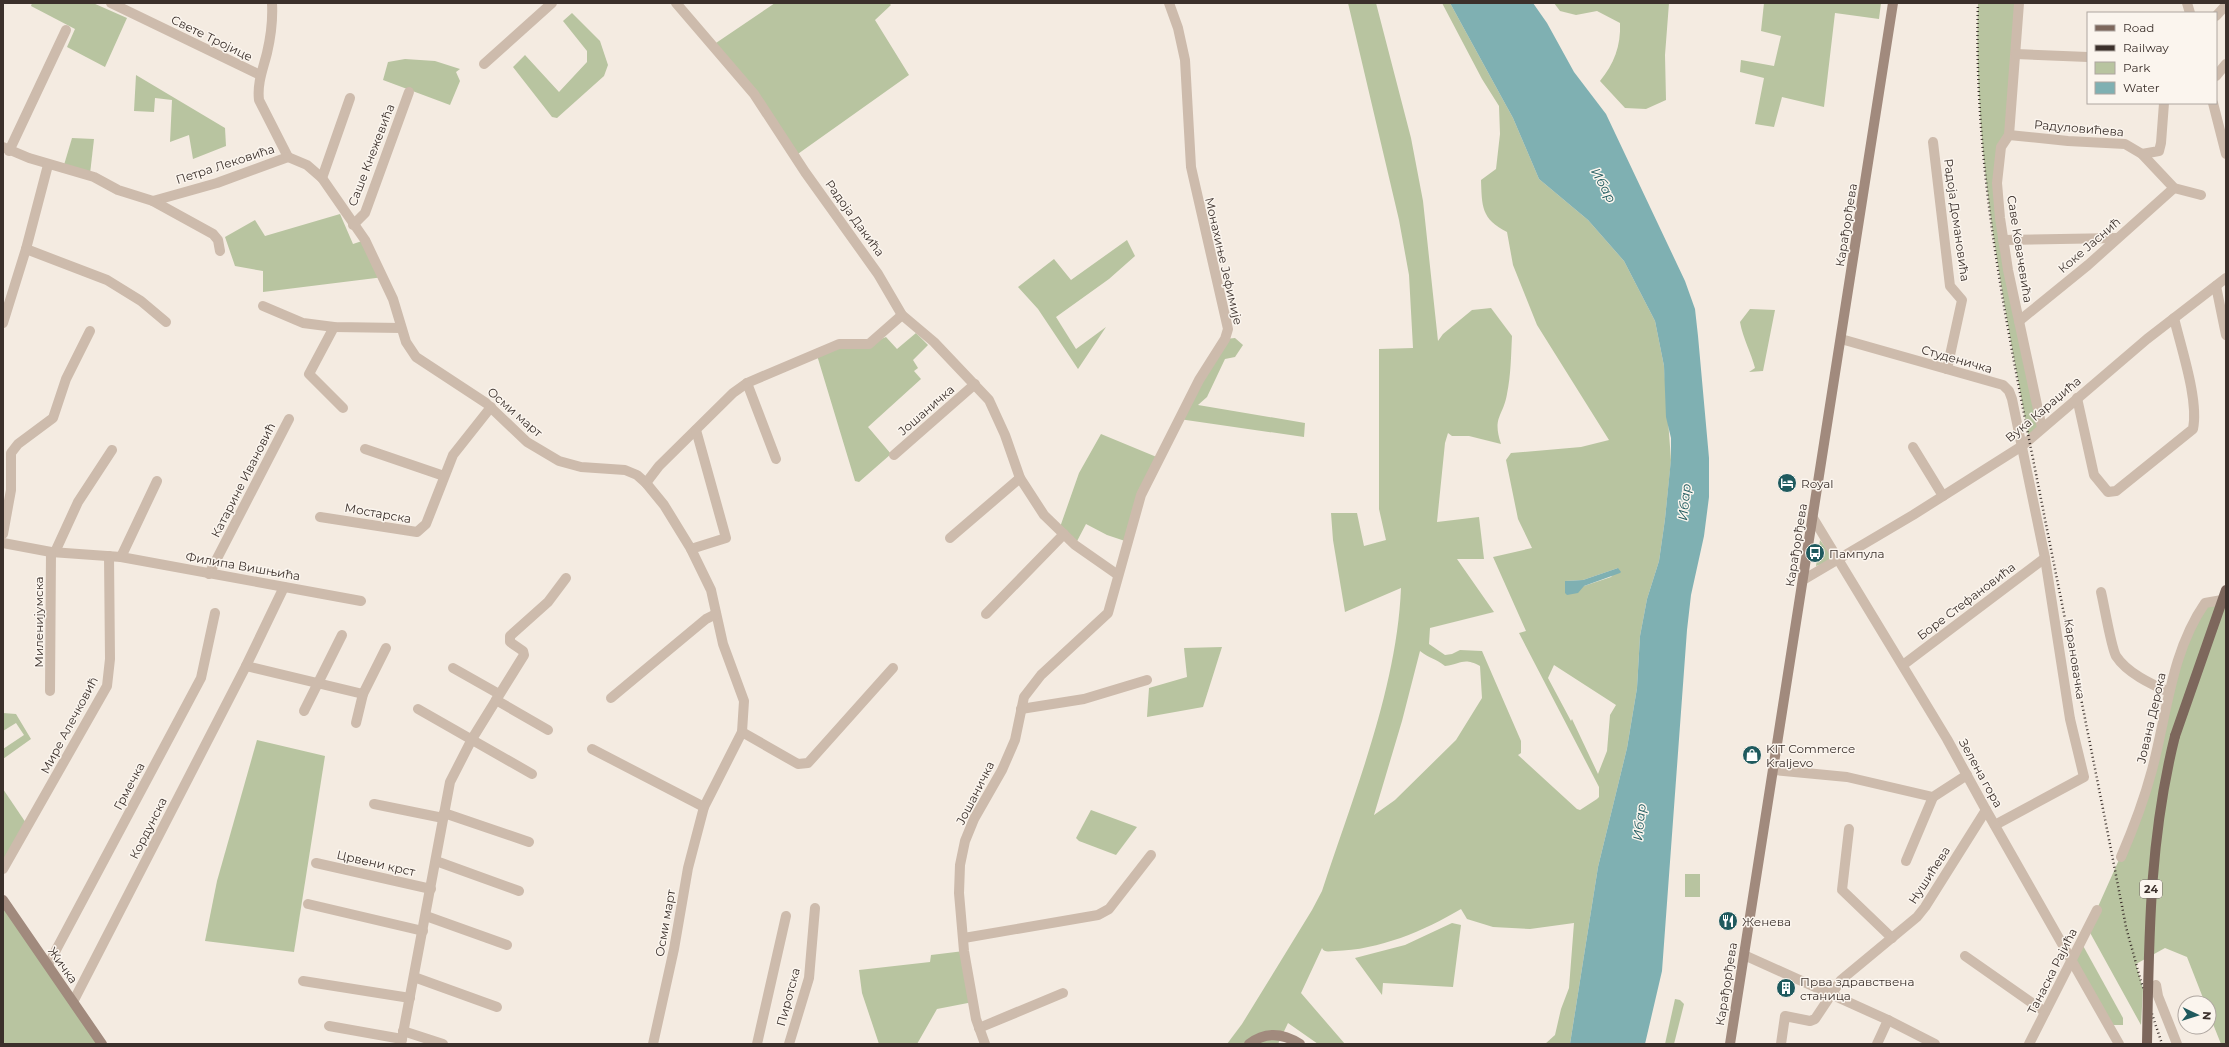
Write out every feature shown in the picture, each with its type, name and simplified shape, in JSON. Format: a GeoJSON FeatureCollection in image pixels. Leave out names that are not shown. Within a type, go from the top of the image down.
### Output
{"type":"FeatureCollection","features":[{"type":"Feature","properties":{"kind":"main road","name":"24"},"geometry":{"type":"LineString","coordinates":[[2146,1044],[2152,872],[2162,792],[2175,736],[2226,590]]}},
{"type":"Feature","properties":{"kind":"street","name":"Свете Тројице"},"geometry":{"type":"LineString","coordinates":[[110,3],[260,75]]}},
{"type":"Feature","properties":{"kind":"street","name":"Петра Лековића"},"geometry":{"type":"LineString","coordinates":[[153,201],[217,183],[288,157],[259,100],[260,75],[272,32],[272,3]]}},
{"type":"Feature","properties":{"kind":"street"},"geometry":{"type":"LineString","coordinates":[[484,64],[552,3]]}},
{"type":"Feature","properties":{"kind":"street","name":"Радоја Дакића"},"geometry":{"type":"LineString","coordinates":[[676,3],[754,94],[806,172],[878,274],[902,315]]}},
{"type":"Feature","properties":{"kind":"street","name":"Монахиње Јефимије"},"geometry":{"type":"LineString","coordinates":[[1118,575],[1141,495],[1199,380],[1225,339],[1228,329],[1191,167],[1185,60],[1178,28],[1169,3]]}},
{"type":"Feature","properties":{"kind":"street","name":"Карађорђева"},"geometry":{"type":"LineString","coordinates":[[1730,1044],[1893,3]]}},
{"type":"Feature","properties":{"kind":"street","name":"Саве Ковачевића"},"geometry":{"type":"LineString","coordinates":[[2019,3],[2010,135],[2001,147],[1997,183],[2004,240],[2019,321],[2042,428]]}},
{"type":"Feature","properties":{"kind":"street"},"geometry":{"type":"LineString","coordinates":[[2217,15],[2226,5]]}},
{"type":"Feature","properties":{"kind":"street"},"geometry":{"type":"LineString","coordinates":[[66,30],[6,149],[94,178],[118,190],[153,201],[213,234],[218,240],[220,251]]}},
{"type":"Feature","properties":{"kind":"street"},"geometry":{"type":"LineString","coordinates":[[2016,54],[2087,57]]}},
{"type":"Feature","properties":{"kind":"street"},"geometry":{"type":"LineString","coordinates":[[2217,75],[2226,64]]}},
{"type":"Feature","properties":{"kind":"street","name":"Саше Кнежевића"},"geometry":{"type":"LineString","coordinates":[[353,225],[365,213],[409,92]]}},
{"type":"Feature","properties":{"kind":"street"},"geometry":{"type":"LineString","coordinates":[[322,178],[350,98]]}},
{"type":"Feature","properties":{"kind":"street"},"geometry":{"type":"LineString","coordinates":[[2142,154],[2159,151],[2164,104]]}},
{"type":"Feature","properties":{"kind":"street"},"geometry":{"type":"LineString","coordinates":[[2213,104],[2223,126],[2226,154]]}},
{"type":"Feature","properties":{"kind":"street","name":"Радуловићева"},"geometry":{"type":"LineString","coordinates":[[2010,135],[2068,141],[2119,142],[2132,147],[2142,154],[2174,188]]}},
{"type":"Feature","properties":{"kind":"street","name":"Радоја Домановића"},"geometry":{"type":"LineString","coordinates":[[1933,142],[1950,286],[1962,300],[1947,369]]}},
{"type":"Feature","properties":{"kind":"street","name":"Осми март"},"geometry":{"type":"LineString","coordinates":[[288,157],[307,165],[322,178],[353,225],[365,240],[394,299],[406,342],[416,357],[491,407],[527,442],[559,461],[581,466],[626,470],[641,478],[664,505],[690,549],[710,590],[723,644],[744,701],[742,732],[704,807],[688,868],[674,949],[653,1044]]}},
{"type":"Feature","properties":{"kind":"street"},"geometry":{"type":"LineString","coordinates":[[3,323],[26,249],[48,164]]}},
{"type":"Feature","properties":{"kind":"street"},"geometry":{"type":"LineString","coordinates":[[2174,188],[2201,195]]}},
{"type":"Feature","properties":{"kind":"street","name":"Коке Јаснић"},"geometry":{"type":"LineString","coordinates":[[2019,321],[2088,265],[2174,188]]}},
{"type":"Feature","properties":{"kind":"street"},"geometry":{"type":"LineString","coordinates":[[2004,240],[2117,238]]}},
{"type":"Feature","properties":{"kind":"street"},"geometry":{"type":"LineString","coordinates":[[26,249],[108,280],[141,301],[166,322]]}},
{"type":"Feature","properties":{"kind":"street","name":"Вука Караџића"},"geometry":{"type":"LineString","coordinates":[[1803,580],[1943,496],[2022,446],[2174,318],[2226,278]]}},
{"type":"Feature","properties":{"kind":"street"},"geometry":{"type":"LineString","coordinates":[[2216,286],[2226,335]]}},
{"type":"Feature","properties":{"kind":"street"},"geometry":{"type":"LineString","coordinates":[[263,306],[303,323],[334,327],[401,328]]}},
{"type":"Feature","properties":{"kind":"street"},"geometry":{"type":"LineString","coordinates":[[646,483],[659,466],[734,393],[747,383],[839,344],[869,344],[902,315],[934,342],[989,400],[1006,434],[1020,478],[1044,515],[1075,545],[1118,575]]}},
{"type":"Feature","properties":{"kind":"street"},"geometry":{"type":"LineString","coordinates":[[2078,398],[2094,475],[2108,492],[2116,491],[2194,429],[2196,417],[2192,393],[2174,318]]}},
{"type":"Feature","properties":{"kind":"street"},"geometry":{"type":"LineString","coordinates":[[334,327],[309,374],[343,408]]}},
{"type":"Feature","properties":{"kind":"street"},"geometry":{"type":"LineString","coordinates":[[3,534],[11,490],[11,453],[18,444],[53,418],[66,379],[90,331]]}},
{"type":"Feature","properties":{"kind":"street","name":"Студеничка"},"geometry":{"type":"LineString","coordinates":[[1841,339],[2003,386],[2009,391],[2022,446]]}},
{"type":"Feature","properties":{"kind":"street"},"geometry":{"type":"LineString","coordinates":[[747,383],[776,459]]}},
{"type":"Feature","properties":{"kind":"street","name":"Јошаничка"},"geometry":{"type":"LineString","coordinates":[[894,455],[975,384]]}},
{"type":"Feature","properties":{"kind":"street","name":"Мостарска"},"geometry":{"type":"LineString","coordinates":[[320,517],[417,532],[426,524],[453,455],[491,407]]}},
{"type":"Feature","properties":{"kind":"street","name":"Катарине Ивановић"},"geometry":{"type":"LineString","coordinates":[[209,574],[289,419]]}},
{"type":"Feature","properties":{"kind":"street"},"geometry":{"type":"LineString","coordinates":[[690,549],[726,538],[696,430]]}},
{"type":"Feature","properties":{"kind":"street","name":"Карановачка"},"geometry":{"type":"LineString","coordinates":[[1995,825],[2084,777],[2070,719],[2045,558],[2022,446]]}},
{"type":"Feature","properties":{"kind":"street"},"geometry":{"type":"LineString","coordinates":[[1913,447],[1943,496]]}},
{"type":"Feature","properties":{"kind":"street"},"geometry":{"type":"LineString","coordinates":[[365,449],[444,476]]}},
{"type":"Feature","properties":{"kind":"street"},"geometry":{"type":"LineString","coordinates":[[53,552],[78,502],[112,450]]}},
{"type":"Feature","properties":{"kind":"street"},"geometry":{"type":"LineString","coordinates":[[950,538],[1020,478]]}},
{"type":"Feature","properties":{"kind":"street"},"geometry":{"type":"LineString","coordinates":[[121,557],[157,481]]}},
{"type":"Feature","properties":{"kind":"street","name":"Зелена гора"},"geometry":{"type":"LineString","coordinates":[[1813,518],[1903,664],[2119,1044]]}},
{"type":"Feature","properties":{"kind":"street"},"geometry":{"type":"LineString","coordinates":[[986,614],[1064,534]]}},
{"type":"Feature","properties":{"kind":"street","name":"Филипа Вишњића"},"geometry":{"type":"LineString","coordinates":[[3,543],[53,552],[121,557],[361,601]]}},
{"type":"Feature","properties":{"kind":"street","name":"Миленијумска"},"geometry":{"type":"LineString","coordinates":[[50,691],[53,552]]}},
{"type":"Feature","properties":{"kind":"street","name":"Мире Алечковић"},"geometry":{"type":"LineString","coordinates":[[3,870],[107,686],[110,659],[109,556]]}},
{"type":"Feature","properties":{"kind":"street","name":"Боре Стефановића"},"geometry":{"type":"LineString","coordinates":[[1903,664],[2045,558]]}},
{"type":"Feature","properties":{"kind":"street","name":"Јошаничка"},"geometry":{"type":"LineString","coordinates":[[985,1044],[979,1028],[967,973],[959,893],[962,853],[974,819],[1002,770],[1015,740],[1024,697],[1041,675],[1108,613],[1118,575]]}},
{"type":"Feature","properties":{"kind":"street"},"geometry":{"type":"LineString","coordinates":[[402,1038],[452,775],[497,697],[524,655],[522,650],[510,642],[510,636],[548,602],[566,578]]}},
{"type":"Feature","properties":{"kind":"street","name":"Кордунска"},"geometry":{"type":"LineString","coordinates":[[73,1002],[246,666],[284,586]]}},
{"type":"Feature","properties":{"kind":"street"},"geometry":{"type":"LineString","coordinates":[[2101,592],[2115,655],[2126,667],[2169,692]]}},
{"type":"Feature","properties":{"kind":"street","name":"Јована Дерока"},"geometry":{"type":"LineString","coordinates":[[2122,857],[2136,824],[2152,770],[2169,692],[2195,618],[2205,603],[2222,600]]}},
{"type":"Feature","properties":{"kind":"street","name":"Грмечка"},"geometry":{"type":"LineString","coordinates":[[48,965],[200,678],[215,612]]}},
{"type":"Feature","properties":{"kind":"street"},"geometry":{"type":"LineString","coordinates":[[611,698],[706,619],[716,614]]}},
{"type":"Feature","properties":{"kind":"street"},"geometry":{"type":"LineString","coordinates":[[304,711],[319,684],[342,635]]}},
{"type":"Feature","properties":{"kind":"street"},"geometry":{"type":"LineString","coordinates":[[356,723],[363,694],[386,648]]}},
{"type":"Feature","properties":{"kind":"street"},"geometry":{"type":"LineString","coordinates":[[246,666],[363,694]]}},
{"type":"Feature","properties":{"kind":"street"},"geometry":{"type":"LineString","coordinates":[[454,668],[548,730]]}},
{"type":"Feature","properties":{"kind":"street"},"geometry":{"type":"LineString","coordinates":[[742,732],[798,764],[808,763],[893,668]]}},
{"type":"Feature","properties":{"kind":"street"},"geometry":{"type":"LineString","coordinates":[[1021,708],[1084,699],[1147,680]]}},
{"type":"Feature","properties":{"kind":"street"},"geometry":{"type":"LineString","coordinates":[[418,709],[532,774]]}},
{"type":"Feature","properties":{"kind":"street"},"geometry":{"type":"LineString","coordinates":[[592,749],[704,807]]}},
{"type":"Feature","properties":{"kind":"street"},"geometry":{"type":"LineString","coordinates":[[1774,770],[1847,777],[1933,797]]}},
{"type":"Feature","properties":{"kind":"street"},"geometry":{"type":"LineString","coordinates":[[1906,861],[1933,797],[1967,775]]}},
{"type":"Feature","properties":{"kind":"street"},"geometry":{"type":"LineString","coordinates":[[374,804],[444,816],[529,842]]}},
{"type":"Feature","properties":{"kind":"street","name":"Нушићева"},"geometry":{"type":"LineString","coordinates":[[1781,1044],[1785,1016],[1810,1021],[1814,1020],[1841,980],[1917,917],[1925,907],[1986,810]]}},
{"type":"Feature","properties":{"kind":"street"},"geometry":{"type":"LineString","coordinates":[[1849,829],[1842,890],[1892,938]]}},
{"type":"Feature","properties":{"kind":"street"},"geometry":{"type":"LineString","coordinates":[[964,938],[1098,915],[1109,908],[1150,855]]}},
{"type":"Feature","properties":{"kind":"street"},"geometry":{"type":"LineString","coordinates":[[436,861],[519,890]]}},
{"type":"Feature","properties":{"kind":"street","name":"Црвени крст"},"geometry":{"type":"LineString","coordinates":[[316,863],[431,889]]}},
{"type":"Feature","properties":{"kind":"street","name":"Жичка"},"geometry":{"type":"LineString","coordinates":[[3,900],[102,1044]]}},
{"type":"Feature","properties":{"kind":"street"},"geometry":{"type":"LineString","coordinates":[[308,904],[423,931]]}},
{"type":"Feature","properties":{"kind":"street","name":"Пиротска"},"geometry":{"type":"LineString","coordinates":[[789,1044],[809,978],[815,908]]}},
{"type":"Feature","properties":{"kind":"street","name":"Танаска Рајића"},"geometry":{"type":"LineString","coordinates":[[2029,1044],[2097,910]]}},
{"type":"Feature","properties":{"kind":"street"},"geometry":{"type":"LineString","coordinates":[[426,916],[507,945]]}},
{"type":"Feature","properties":{"kind":"street"},"geometry":{"type":"LineString","coordinates":[[756,1044],[786,916]]}},
{"type":"Feature","properties":{"kind":"street"},"geometry":{"type":"LineString","coordinates":[[1744,956],[1832,993],[1935,1044]]}},
{"type":"Feature","properties":{"kind":"street"},"geometry":{"type":"LineString","coordinates":[[1965,956],[2045,1012]]}},
{"type":"Feature","properties":{"kind":"street"},"geometry":{"type":"LineString","coordinates":[[414,977],[497,1007]]}},
{"type":"Feature","properties":{"kind":"street"},"geometry":{"type":"LineString","coordinates":[[303,981],[410,998]]}},
{"type":"Feature","properties":{"kind":"street"},"geometry":{"type":"LineString","coordinates":[[2156,985],[2158,996],[2177,1044]]}},
{"type":"Feature","properties":{"kind":"street"},"geometry":{"type":"LineString","coordinates":[[979,1028],[1063,993]]}},
{"type":"Feature","properties":{"kind":"street"},"geometry":{"type":"LineString","coordinates":[[1877,1044],[1888,1020]]}},
{"type":"Feature","properties":{"kind":"street"},"geometry":{"type":"LineString","coordinates":[[329,1026],[443,1044]]}},
{"type":"Feature","properties":{"kind":"street"},"geometry":{"type":"LineString","coordinates":[[1249,1044],[1256,1039],[1270,1035],[1285,1036],[1300,1044]]}},
{"type":"Feature","properties":{"kind":"green space"},"geometry":{"type":"Polygon","coordinates":[[[32,3],[93,3],[127,18],[105,67],[67,47],[75,29],[31,6],[32,3]]]}},
{"type":"Feature","properties":{"kind":"green space"},"geometry":{"type":"Polygon","coordinates":[[[775,3],[889,3],[891,5],[875,20],[909,75],[795,156],[713,45],[775,3]]]}},
{"type":"Feature","properties":{"kind":"green space"},"geometry":{"type":"Polygon","coordinates":[[[1348,3],[1376,3],[1411,138],[1423,201],[1438,341],[1443,334],[1472,310],[1491,308],[1512,336],[1511,365],[1508,387],[1505,402],[1498,422],[1501,444],[1469,436],[1452,436],[1448,433],[1445,443],[1437,522],[1479,517],[1484,559],[1457,559],[1494,612],[1430,628],[1429,644],[1445,655],[1452,654],[1460,650],[1482,651],[1521,741],[1521,753],[1518,755],[1577,809],[1580,810],[1599,797],[1599,787],[1519,633],[1526,631],[1493,557],[1532,548],[1518,519],[1506,460],[1511,453],[1581,447],[1609,440],[1537,325],[1513,265],[1507,232],[1492,222],[1485,211],[1481,180],[1496,169],[1500,134],[1499,106],[1482,79],[1442,3],[1450,3],[1513,118],[1539,179],[1588,220],[1624,261],[1655,321],[1664,366],[1671,460],[1665,519],[1659,561],[1647,599],[1640,636],[1637,688],[1627,748],[1598,867],[1570,1044],[1545,1044],[1555,1035],[1561,1009],[1569,988],[1574,923],[1530,929],[1493,927],[1467,919],[1461,909],[1432,925],[1401,938],[1384,943],[1352,950],[1324,951],[1322,948],[1301,993],[1345,1044],[1318,1044],[1288,1023],[1278,1044],[1227,1044],[1242,1024],[1312,910],[1322,891],[1372,742],[1391,665],[1398,626],[1401,588],[1345,612],[1333,540],[1331,513],[1357,513],[1364,546],[1386,540],[1379,509],[1379,349],[1413,348],[1409,275],[1399,220],[1348,3]],[[1618,568],[1583,580],[1565,581],[1584,586],[1611,577],[1618,568]],[[1420,651],[1402,721],[1374,815],[1395,800],[1456,740],[1482,698],[1480,666],[1470,662],[1462,662],[1445,666],[1420,651]],[[1554,665],[1548,678],[1571,721],[1572,719],[1598,774],[1607,751],[1610,715],[1616,705],[1554,665]]]}},
{"type":"Feature","properties":{"kind":"green space"},"geometry":{"type":"Polygon","coordinates":[[[1554,3],[1669,3],[1665,55],[1666,100],[1646,109],[1625,108],[1600,81],[1605,75],[1616,54],[1620,23],[1597,11],[1576,15],[1560,11],[1554,3]]]}},
{"type":"Feature","properties":{"kind":"green space"},"geometry":{"type":"Polygon","coordinates":[[[1764,3],[1881,3],[1879,19],[1835,13],[1824,107],[1782,97],[1774,127],[1755,124],[1764,78],[1740,72],[1741,60],[1774,66],[1781,36],[1761,31],[1764,3]]]}},
{"type":"Feature","properties":{"kind":"green space"},"geometry":{"type":"Polygon","coordinates":[[[1978,3],[2019,3],[2009,135],[2001,147],[2000,218],[2042,428],[2029,439],[2000,277],[1985,168],[1980,114],[1978,3]]]}},
{"type":"Feature","properties":{"kind":"green space"},"geometry":{"type":"Polygon","coordinates":[[[572,13],[600,41],[608,65],[604,76],[557,118],[552,117],[513,67],[525,55],[559,92],[587,62],[587,51],[563,21],[572,13]]]}},
{"type":"Feature","properties":{"kind":"green space"},"geometry":{"type":"Polygon","coordinates":[[[405,59],[435,61],[460,69],[456,72],[460,81],[450,105],[383,80],[388,62],[405,59]]]}},
{"type":"Feature","properties":{"kind":"green space"},"geometry":{"type":"Polygon","coordinates":[[[136,75],[225,128],[226,146],[193,159],[189,135],[170,142],[172,100],[155,98],[154,112],[134,111],[136,75]]]}},
{"type":"Feature","properties":{"kind":"green space"},"geometry":{"type":"Polygon","coordinates":[[[72,138],[94,139],[90,174],[64,165],[72,138]]]}},
{"type":"Feature","properties":{"kind":"green space"},"geometry":{"type":"Polygon","coordinates":[[[340,214],[353,244],[365,240],[384,277],[263,292],[263,271],[235,266],[225,237],[255,220],[265,236],[340,214]]]}},
{"type":"Feature","properties":{"kind":"green space"},"geometry":{"type":"Polygon","coordinates":[[[1127,240],[1135,256],[1109,279],[1056,317],[1076,349],[1106,327],[1078,369],[1038,309],[1018,287],[1054,259],[1071,280],[1127,240]]]}},
{"type":"Feature","properties":{"kind":"green space"},"geometry":{"type":"Polygon","coordinates":[[[1750,309],[1775,310],[1763,371],[1749,372],[1755,368],[1740,322],[1750,309]]]}},
{"type":"Feature","properties":{"kind":"green space"},"geometry":{"type":"Polygon","coordinates":[[[916,333],[928,345],[913,360],[918,368],[914,371],[921,379],[868,427],[891,454],[859,482],[855,481],[816,352],[869,344],[886,337],[897,349],[916,333]]]}},
{"type":"Feature","properties":{"kind":"green space"},"geometry":{"type":"Polygon","coordinates":[[[1235,338],[1243,345],[1235,357],[1225,359],[1207,397],[1198,405],[1305,423],[1304,437],[1179,419],[1225,339],[1235,338]]]}},
{"type":"Feature","properties":{"kind":"green space"},"geometry":{"type":"Polygon","coordinates":[[[1101,434],[1159,458],[1128,542],[1107,535],[1086,524],[1075,545],[1059,530],[1079,473],[1101,434]]]}},
{"type":"Feature","properties":{"kind":"green space"},"geometry":{"type":"Polygon","coordinates":[[[1820,540],[1829,552],[1831,558],[1826,563],[1816,566],[1820,540]]]}},
{"type":"Feature","properties":{"kind":"green space"},"geometry":{"type":"Polygon","coordinates":[[[2226,590],[2226,1044],[2221,1044],[2217,1034],[2217,995],[2202,995],[2187,957],[2165,948],[2136,964],[2143,989],[2141,1025],[2088,929],[2135,824],[2172,680],[2205,603],[2222,600],[2226,590]]]}},
{"type":"Feature","properties":{"kind":"green space"},"geometry":{"type":"Polygon","coordinates":[[[1222,647],[1203,707],[1147,717],[1149,688],[1187,677],[1184,648],[1222,647]]]}},
{"type":"Feature","properties":{"kind":"green space"},"geometry":{"type":"Polygon","coordinates":[[[3,713],[16,714],[31,739],[3,759],[3,749],[24,735],[16,723],[3,731],[3,713]]]}},
{"type":"Feature","properties":{"kind":"green space"},"geometry":{"type":"Polygon","coordinates":[[[257,740],[325,756],[294,952],[205,941],[217,881],[257,740]]]}},
{"type":"Feature","properties":{"kind":"green space"},"geometry":{"type":"Polygon","coordinates":[[[3,789],[28,826],[3,869],[3,789]]]}},
{"type":"Feature","properties":{"kind":"green space"},"geometry":{"type":"Polygon","coordinates":[[[1091,810],[1137,827],[1116,855],[1079,841],[1076,838],[1091,810]]]}},
{"type":"Feature","properties":{"kind":"green space"},"geometry":{"type":"Polygon","coordinates":[[[1685,874],[1700,874],[1700,897],[1685,897],[1685,874]]]}},
{"type":"Feature","properties":{"kind":"green space"},"geometry":{"type":"Polygon","coordinates":[[[3,900],[102,1044],[3,1044],[3,900]]]}},
{"type":"Feature","properties":{"kind":"green space"},"geometry":{"type":"Polygon","coordinates":[[[1452,923],[1461,925],[1453,987],[1383,983],[1382,995],[1355,958],[1405,945],[1452,923]]]}},
{"type":"Feature","properties":{"kind":"green space"},"geometry":{"type":"Polygon","coordinates":[[[2081,942],[2123,1018],[2123,1025],[2109,1025],[2072,960],[2081,942]]]}},
{"type":"Feature","properties":{"kind":"green space"},"geometry":{"type":"Polygon","coordinates":[[[964,951],[973,1002],[937,1009],[917,1044],[879,1044],[862,993],[859,970],[930,962],[931,955],[964,951]]]}},
{"type":"Feature","properties":{"kind":"green space"},"geometry":{"type":"Polygon","coordinates":[[[1675,999],[1680,1000],[1684,1004],[1674,1044],[1665,1044],[1675,999]]]}},
{"type":"Feature","properties":{"kind":"water","name":"Ибар"},"geometry":{"type":"Polygon","coordinates":[[[1450,3],[1533,3],[1547,23],[1574,72],[1606,114],[1685,281],[1695,309],[1709,458],[1709,497],[1704,536],[1691,595],[1687,630],[1662,971],[1645,1044],[1570,1044],[1598,867],[1627,748],[1637,688],[1640,636],[1647,599],[1659,561],[1665,519],[1671,459],[1671,438],[1666,417],[1664,366],[1655,321],[1624,261],[1588,220],[1539,179],[1513,118],[1450,3]]]}},
{"type":"Feature","properties":{"kind":"water"},"geometry":{"type":"Polygon","coordinates":[[[1618,568],[1621,572],[1620,573],[1584,586],[1578,593],[1567,595],[1565,593],[1565,581],[1583,580],[1618,568]]]}},
{"type":"Feature","properties":{"kind":"railway"},"geometry":{"type":"LineString","coordinates":[[1978,3],[1978,62],[1986,181],[2013,357],[2126,927],[2140,978],[2162,1044]]}},
{"type":"Feature","properties":{"kind":"place","name":"Royal"},"geometry":{"type":"Point","coordinates":[1787,483]}},
{"type":"Feature","properties":{"kind":"place","name":"Пампула"},"geometry":{"type":"Point","coordinates":[1815,553]}},
{"type":"Feature","properties":{"kind":"place","name":"KIT Commerce Kraljevo"},"geometry":{"type":"Point","coordinates":[1752,755]}},
{"type":"Feature","properties":{"kind":"place","name":"Женева"},"geometry":{"type":"Point","coordinates":[1728,921]}},
{"type":"Feature","properties":{"kind":"place","name":"Прва здравствена станица"},"geometry":{"type":"Point","coordinates":[1786,988]}}]}
